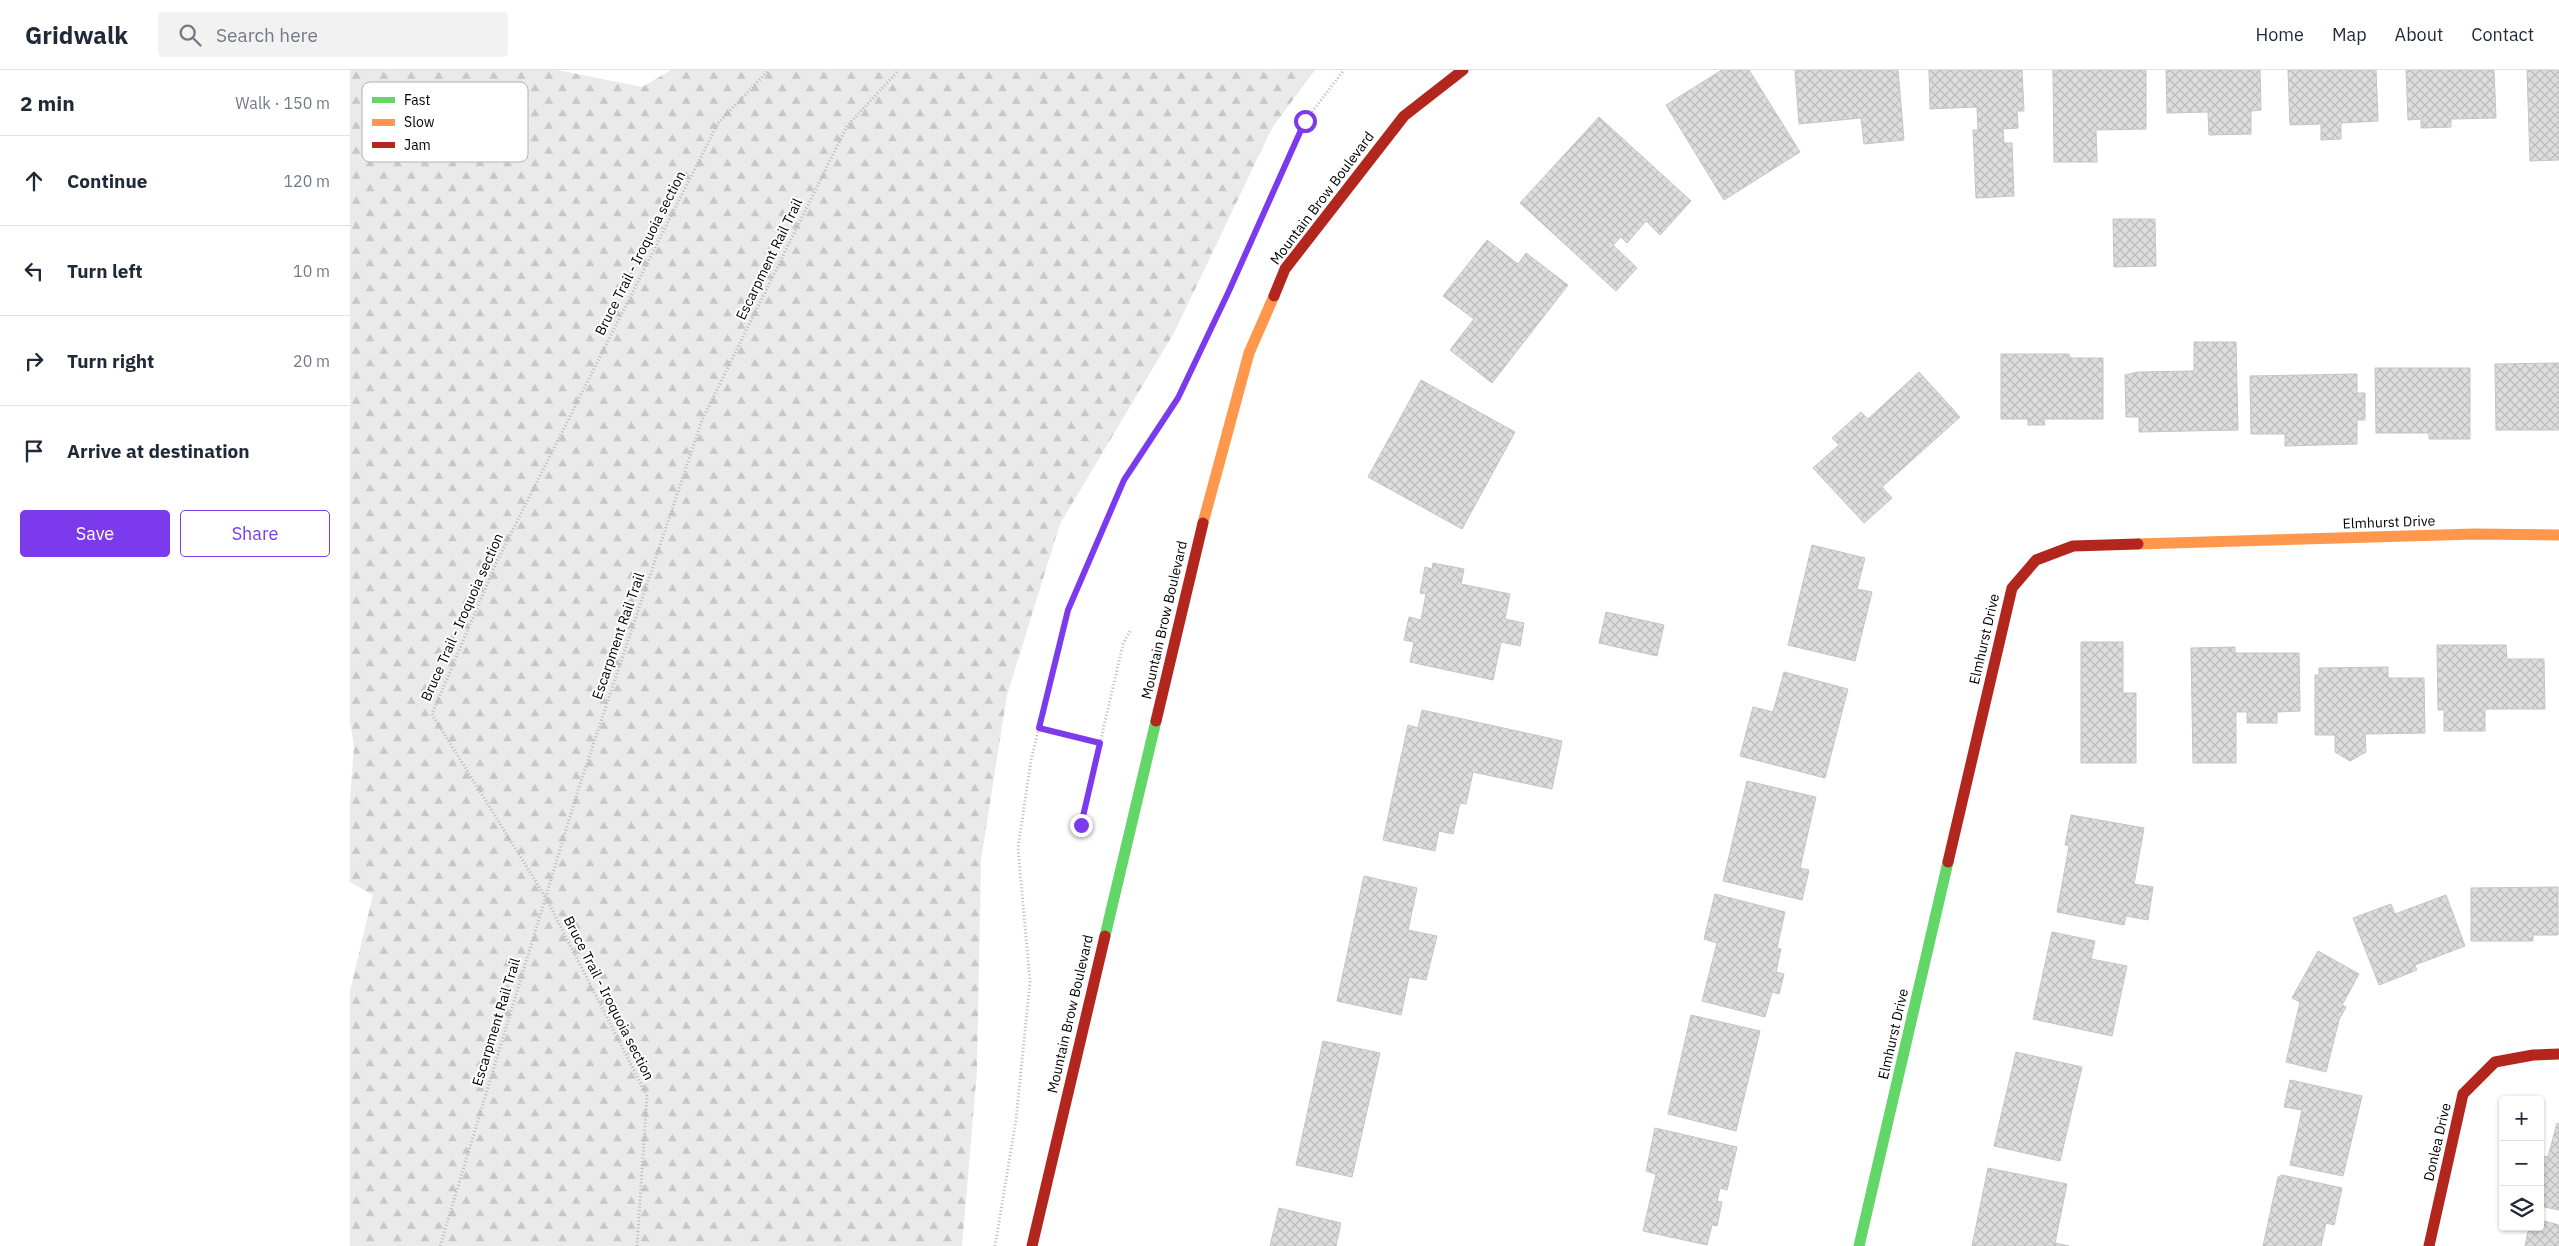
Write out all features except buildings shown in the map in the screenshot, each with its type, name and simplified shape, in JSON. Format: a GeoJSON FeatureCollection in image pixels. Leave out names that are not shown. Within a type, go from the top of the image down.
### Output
{"type":"FeatureCollection","features":[{"type":"Feature","properties":{"kind":"street","name":"Mountain Brow Boulevard"},"geometry":{"type":"LineString","coordinates":[[1032,1246],[1202,522],[1249,354],[1284,269],[1404,116],[1463,70]]}},
{"type":"Feature","properties":{"kind":"street","name":"Elmhurst Drive"},"geometry":{"type":"LineString","coordinates":[[1859,1246],[2012,588],[2036,560],[2073,546],[2475,534],[2559,535]]}},
{"type":"Feature","properties":{"kind":"street","name":"Donlea Drive"},"geometry":{"type":"LineString","coordinates":[[2429,1246],[2464,1094],[2495,1062],[2533,1055],[2559,1054]]}},
{"type":"Feature","properties":{"kind":"path","name":"Bruce Trail - Iroquoia section"},"geometry":{"type":"LineString","coordinates":[[637,1246],[647,1096],[546,898],[432,714],[497,561],[718,123],[769,70]]}},
{"type":"Feature","properties":{"kind":"path","name":"Escarpment Rail Trail"},"geometry":{"type":"LineString","coordinates":[[440,1246],[579,787],[702,420],[847,126],[899,70]]}},
{"type":"Feature","properties":{"kind":"path"},"geometry":{"type":"LineString","coordinates":[[995,1246],[1016,1120],[1030,982],[1018,848],[1031,760],[1068,610],[1124,480],[1178,398],[1228,293],[1305,121],[1344,70]]}},
{"type":"Feature","properties":{"kind":"path"},"geometry":{"type":"LineString","coordinates":[[1081,825],[1123,644],[1130,631]]}},
{"type":"Feature","properties":{"kind":"path"},"geometry":{"type":"LineString","coordinates":[[1039,728],[1100,743]]}},
{"type":"Feature","properties":{"kind":"green space"},"geometry":{"type":"Polygon","coordinates":[[[350,70],[557,70],[642,87],[671,70],[1315,70],[1272,128],[1175,331],[1060,524],[1007,695],[981,860],[977,1071],[962,1246],[350,1246],[350,991],[373,895],[350,882],[350,799],[354,745],[350,722],[350,70]]]}},
{"type":"Feature","properties":{"kind":"traffic: fast"},"geometry":{"type":"LineString","coordinates":[[1105,936],[1156,721]]}},
{"type":"Feature","properties":{"kind":"traffic: fast"},"geometry":{"type":"LineString","coordinates":[[1859,1246],[1948,862]]}},
{"type":"Feature","properties":{"kind":"traffic: slow"},"geometry":{"type":"LineString","coordinates":[[1203,523],[1249,353],[1274,296]]}},
{"type":"Feature","properties":{"kind":"traffic: slow"},"geometry":{"type":"LineString","coordinates":[[2138,544],[2475,534],[2559,535]]}},
{"type":"Feature","properties":{"kind":"traffic: jam"},"geometry":{"type":"LineString","coordinates":[[1274,296],[1285,269],[1404,116],[1463,70]]}},
{"type":"Feature","properties":{"kind":"traffic: jam"},"geometry":{"type":"LineString","coordinates":[[1156,721],[1203,523]]}},
{"type":"Feature","properties":{"kind":"traffic: jam"},"geometry":{"type":"LineString","coordinates":[[1948,862],[2012,588],[2036,560],[2073,546],[2138,544]]}},
{"type":"Feature","properties":{"kind":"traffic: jam"},"geometry":{"type":"LineString","coordinates":[[1032,1246],[1105,936]]}},
{"type":"Feature","properties":{"kind":"traffic: jam"},"geometry":{"type":"LineString","coordinates":[[2429,1246],[2463,1094],[2495,1062],[2533,1055],[2559,1054]]}},
{"type":"Feature","properties":{"kind":"route"},"geometry":{"type":"LineString","coordinates":[[1081,825],[1100,743],[1039,728],[1068,610],[1124,480],[1178,398],[1228,293],[1305,121]]}}]}
